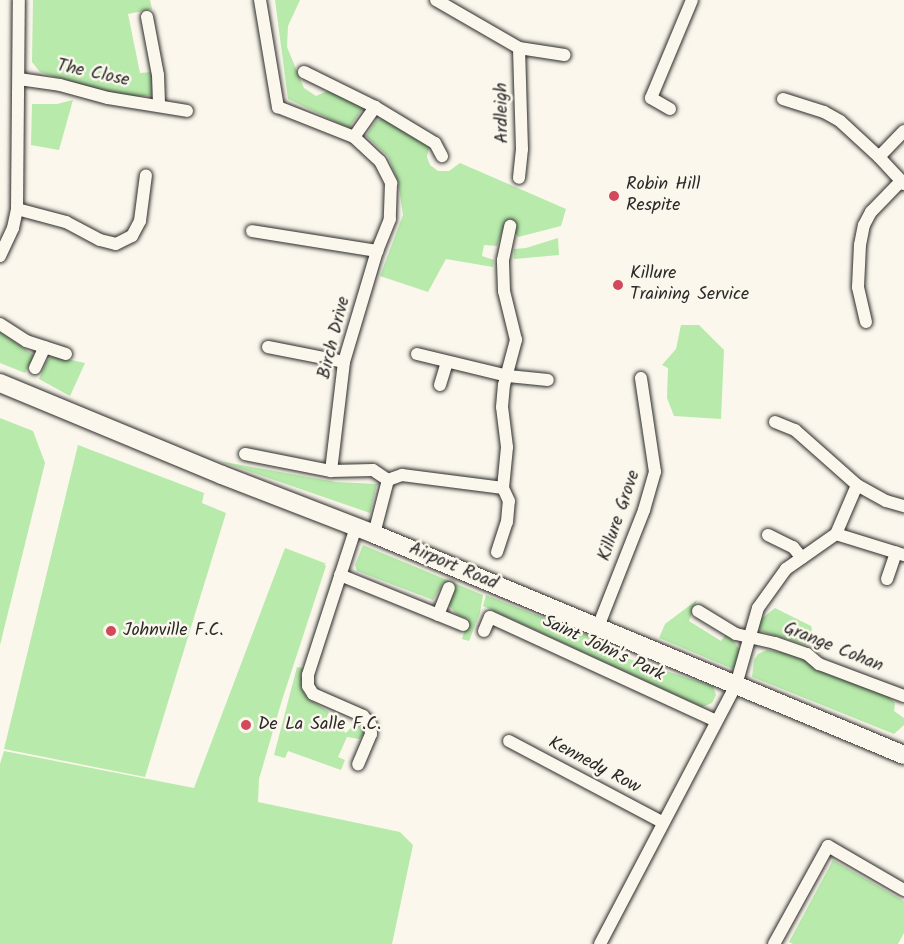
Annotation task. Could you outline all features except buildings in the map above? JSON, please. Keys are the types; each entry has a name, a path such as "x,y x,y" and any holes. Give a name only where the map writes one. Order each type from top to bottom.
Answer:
{"main road":[{"name":"Airport Road","path":"0,384 251,487 374,534 904,755"}],"street":[{"path":"0,256 13,228 17,210 20,79 18,0"},
{"path":"260,0 278,107 354,137 375,107"},
{"path":"436,0 519,48 564,55"},
{"path":"670,109 651,98 692,0"},
{"name":"The Close","path":"147,17 158,75 159,105"},
{"name":"Ardleigh","path":"519,48 522,149 519,178"},
{"path":"304,72 375,107 435,144 442,156"},
{"name":"The Close","path":"20,79 60,85 108,98 186,111"},
{"path":"783,99 824,112 840,121 902,182 871,212 864,225 860,245 858,288 866,322"},
{"path":"879,157 904,131"},
{"name":"Birch Drive","path":"331,471 344,362 377,251 390,219 391,183 380,161 354,137"},
{"path":"17,210 66,222 100,240 116,244 132,236 140,221 146,175"},
{"path":"497,552 507,522 509,501 503,488 507,447 502,407 516,340 504,291 503,260 510,226"},
{"path":"252,231 377,251"},
{"path":"0,324 18,337 66,354"},
{"path":"35,368 45,347"},
{"path":"268,347 344,362"},
{"path":"417,354 508,376 548,380"},
{"path":"440,384 447,362"},
{"name":"Killure Grove","path":"598,627 644,510 655,472 641,378"},
{"path":"775,422 795,430 857,484 886,501 904,506"},
{"path":"245,454 331,471 373,470 388,480"},
{"path":"388,480 402,475 503,488"},
{"path":"374,534 388,480"},
{"path":"600,944 736,685 748,636 758,608 786,569 836,534 857,484"},
{"path":"356,527 308,675 308,686 322,700 363,716 370,724 371,734 358,764"},
{"path":"836,534 900,554 887,579"},
{"path":"768,535 793,547 802,558"},
{"path":"340,575 463,625"},
{"path":"438,615 449,588"},
{"name":"Grange Cohan","path":"698,611 736,634 807,654 819,664 904,696"},
{"name":"Saint John's Park","path":"484,632 490,617 716,721"},
{"name":"Kennedy Row","path":"509,741 663,822"},
{"path":"774,944 828,846 904,890"}],"green space":[{"path":"33,0 150,0 152,9 128,14 140,73 152,72 155,88 152,95 134,97 108,93 40,72 32,62"},
{"path":"275,0 300,0 288,26 287,47 304,88 316,96 330,90 363,108 349,128 288,99"},
{"path":"73,100 59,150 31,145 32,104 57,104"},
{"path":"383,118 429,147 427,157 430,165 438,171 449,171 460,163 566,209 561,226 518,237 515,233 516,225 505,223 497,246 484,245 482,256 494,260 493,267 446,259 428,292 380,276 403,215 398,181 388,156 366,136 376,121"},
{"path":"558,238 559,255 514,259 514,249 526,248"},
{"path":"681,325 699,325 724,350 721,419 674,416 667,398 668,368 662,365 676,349"},
{"path":"0,332 35,356 25,373 0,363"},
{"path":"53,356 85,363 70,396 39,379 47,361"},
{"path":"0,418 33,431 45,463 0,645"},
{"name":"Johnville F.C.","path":"78,445 204,493 202,503 226,513 145,777 4,749"},
{"path":"219,461 336,482 377,484 370,513"},
{"path":"363,545 483,595 480,613 469,641 462,639 468,619 456,614 449,605 454,588 443,583 433,600 357,571 355,565"},
{"name":"De La Salle F.C.","path":"285,548 327,564 324,564 326,566 259,779 258,802 400,832 413,845 392,944 0,944 0,764 4,751 194,788"},
{"path":"486,595 603,641 629,659 713,686 716,695 712,703 702,707 483,606"},
{"path":"697,600 689,621 721,641 726,634 734,641 739,649 739,660 733,669 659,638 665,624"},
{"path":"775,608 811,626 806,645 763,632 759,628 759,621"},
{"path":"767,650 793,654 889,697 895,703 894,711 904,718 904,725 894,734 752,677 754,660 758,654"},
{"path":"297,667 303,668 301,683 304,693 310,700 329,712 326,719 346,733 355,723 364,729 365,734 359,739 347,737 338,757 345,760 341,770 288,751 285,758 274,755"},
{"path":"833,860 904,901 904,933 898,944 793,944 789,942"}],"place":[{"name":"Robin Hill Respite","path":"614,196"},
{"name":"Killure Training Service","path":"618,285"},
{"name":"Johnville F.C.","path":"111,631"},
{"name":"De La Salle F.C.","path":"246,725"}]}
